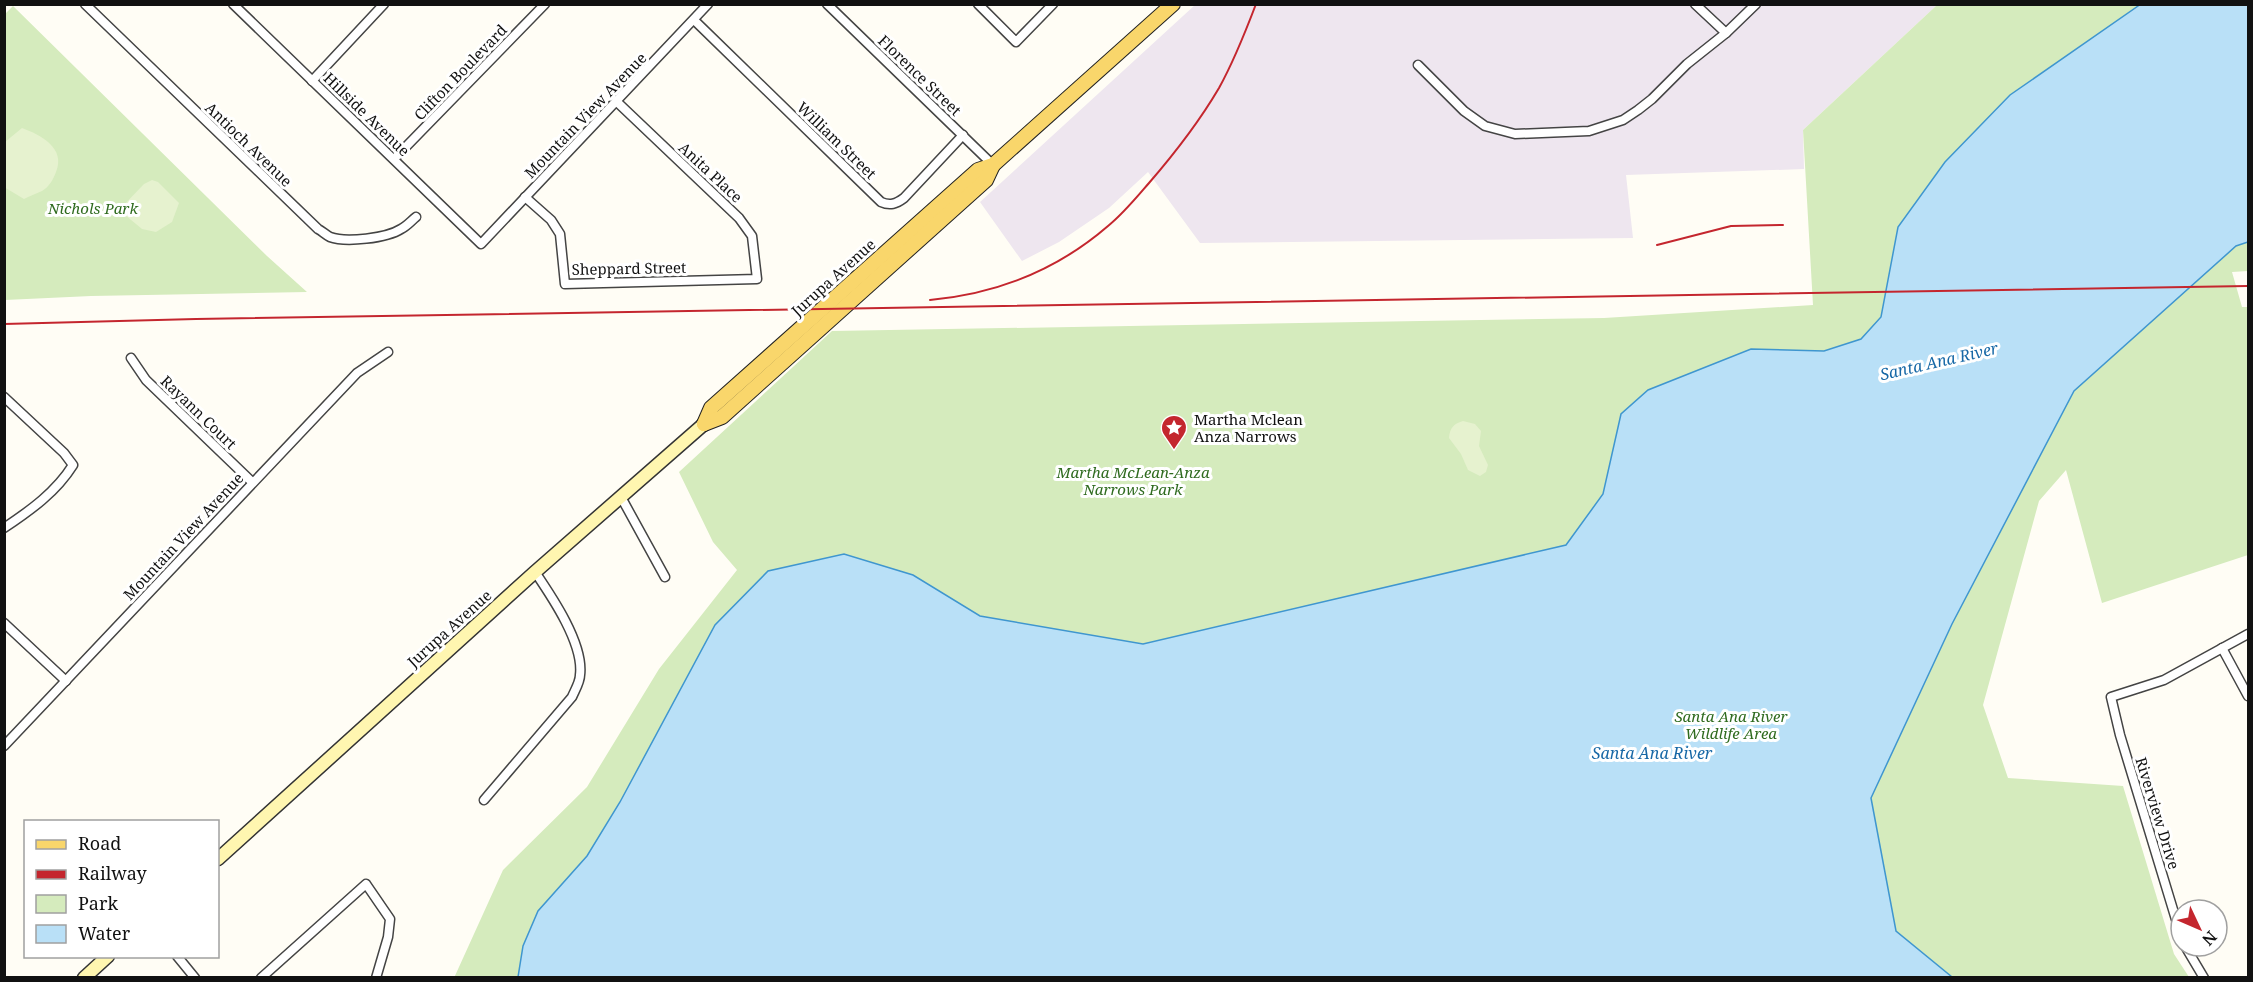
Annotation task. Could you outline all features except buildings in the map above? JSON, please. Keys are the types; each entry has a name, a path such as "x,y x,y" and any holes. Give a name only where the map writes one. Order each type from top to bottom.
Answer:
{"main road":[{"name":"Jurupa Avenue","path":"219,858 535,572 704,424 711,408 978,170 993,165 1173,4"},
{"path":"84,978 107,958"}],"street":[{"name":"Antioch Avenue","path":"85,4 318,229 330,237 354,239 391,234 402,229 416,217"},
{"name":"Hillside Avenue","path":"233,4 481,244"},
{"path":"312,81 384,4"},
{"name":"Clifton Boulevard","path":"394,159 545,4"},
{"name":"Mountain View Avenue","path":"481,244 708,4"},
{"name":"Florence Street","path":"827,4 993,165"},
{"path":"978,4 1016,42 1053,4"},
{"path":"1695,4 1726,33"},
{"path":"1418,65 1464,111 1485,126 1515,134 1589,131 1623,120 1652,99 1687,64 1726,33 1756,4"},
{"name":"William Street","path":"694,20 886,204 897,203 904,198 963,135"},
{"name":"Anita Place","path":"616,101 740,218 752,236 757,279"},
{"name":"Sheppard Street","path":"525,197 551,220 560,234 565,284 757,279"},
{"name":"Mountain View Avenue","path":"4,746 357,373 388,352"},
{"name":"Rayann Court","path":"131,358 146,380 252,482"},
{"path":"4,397 64,453 73,465 62,483 33,509 4,528"},
{"path":"621,497 665,577"},
{"path":"484,800 572,697 580,677 580,658 576,648 558,607 535,572"},
{"path":"4,623 66,681"},
{"path":"2248,634 2222,648 2248,696"},
{"name":"Riverview Drive","path":"2170,898 2120,735 2111,697 2164,680 2222,648"},
{"path":"261,978 366,884 390,919 388,937 376,978"},
{"path":"178,958 195,978"},
{"path":"2192,958 2204,978"}],"shaded area":[{"path":"1195,5 1937,5 1803,130 1804,169 1626,175 1633,238 1200,243 1148,172 1109,208 1059,242 1022,261 980,202"}],"green space":[{"name":"Santa Ana River","path":"1937,5 2248,5 2248,271 2232,272 2242,307 2248,307 2248,555 2102,603 2066,470 2039,501 1983,705 2008,778 2123,786 2169,938 2169,958 2177,958 2189,977 454,978 503,870 587,787 659,669 737,570 713,542 679,472 832,331 1604,318 1813,305 1803,130"},
{"name":"Nichols Park","path":"13,6 267,256 307,292 5,300 4,15"},
{"path":"22,128 44,139 55,149 58,156 56,172 51,183 42,191 24,199 4,187 5,142"},
{"path":"152,180 158,182 179,203 172,222 156,232 142,229 119,210 144,184"},
{"path":"1463,421 1475,424 1481,431 1479,446 1488,465 1486,472 1480,476 1468,470 1461,454 1449,438 1453,427"}],"water":[{"name":"Santa Ana River","path":"2141,4 2248,5 2248,242 2236,246 2074,391 1952,624 1871,798 1896,931 1952,977 518,977 523,946 538,911 587,856 620,802 715,625 768,571 844,554 913,575 980,616 1143,644 1566,545 1603,494 1621,414 1648,390 1751,349 1824,351 1861,339 1881,317 1898,227 1945,162 2010,95"}],"railway":[{"path":"930,300 978,292 1025,277 1068,255 1114,221 1159,172 1203,113 1230,68 1256,4"},
{"path":"1657,245 1731,226 1783,225"},
{"path":"4,324 2248,286"}],"place":[{"name":"Martha Mclean Anza Narrows","path":"1174,451"}],"park label":[{"name":"Martha McLean-Anza Narrows Park","path":"1133,480"},
{"name":"Santa Ana River Wildlife Area","path":"1731,724"}]}
